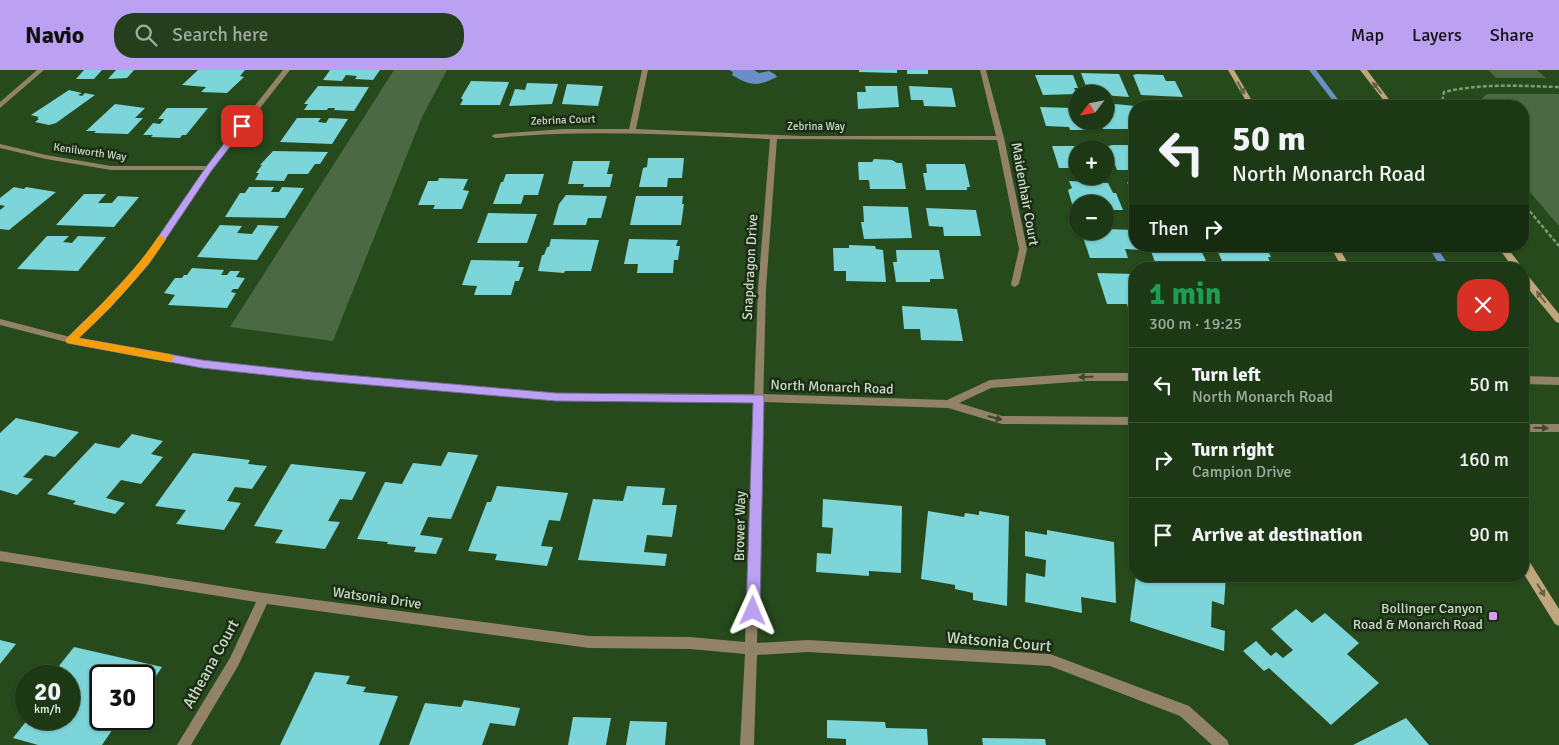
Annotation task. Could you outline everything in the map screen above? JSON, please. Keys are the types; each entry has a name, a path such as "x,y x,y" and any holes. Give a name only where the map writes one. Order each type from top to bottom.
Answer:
{"main road":[{"path":"1231,70 1248,100"},
{"path":"1363,70 1387,100"},
{"path":"1506,252 1514,262"},
{"path":"1529,283 1559,320"},
{"path":"1529,571 1559,620"}],"street":[{"path":"0,106 41,70"},
{"path":"70,340 106,306 146,262 209,168 287,70"},
{"path":"632,130 645,70"},
{"name":"Maidenhair Court","path":"983,70 1000,138 1023,249 1015,284"},
{"name":"Zebrina Court","path":"495,136 519,133 632,130"},
{"name":"Zebrina Way","path":"632,130 774,137 1000,138"},
{"name":"Snapdragon Drive","path":"759,398 766,217 774,137"},
{"name":"Kenilworth Way","path":"0,146 46,157 111,168 209,168"},
{"name":"North Monarch Road","path":"0,322 70,340 211,365 312,376 537,395 759,398 948,404 1002,420 1129,421"},
{"name":"North Monarch Road","path":"948,404 990,384 1087,377 1129,377"},
{"path":"1529,380 1559,380"},
{"name":"Brower Way","path":"747,745 752,648 759,398"},
{"path":"1529,428 1559,428"},
{"name":"Watsonia Drive","path":"0,556 264,598 589,642 690,642 752,648"},
{"name":"Atheana Court","path":"184,745 234,662 264,598"},
{"name":"Watsonia Court","path":"752,648 808,646 1050,660 1184,710 1222,745"}],"path":[{"path":"1443,100 1444,92 1455,89 1490,86 1559,86"},
{"path":"1529,210 1559,246"}],"green space":[{"path":"394,70 447,70 422,117 333,341 230,327"},
{"path":"1488,70 1537,70 1546,78 1496,78"},
{"path":"1487,94 1559,94 1559,226 1529,191 1529,100 1480,100"}],"water":[{"path":"729,70 754,70 759,73 769,71 777,77 754,84 739,79 732,75 733,72"}],"building":[{"path":"84,70 102,70 94,79 76,79"},
{"path":"116,70 134,70 127,78 108,79"},
{"path":"198,70 245,70 240,76 244,77 227,93 201,92 206,87 182,85"},
{"path":"330,70 380,70 373,80 355,79 357,76 346,75 342,81 323,80"},
{"path":"859,70 897,70 897,73 859,72"},
{"path":"907,70 928,70 928,74 907,74"},
{"path":"1081,73 1119,74 1129,97 1114,96 1114,85 1086,85"},
{"path":"1035,75 1073,75 1077,85 1069,85 1069,94 1043,95"},
{"path":"1133,75 1163,75 1166,81 1175,81 1183,97 1141,95"},
{"path":"471,81 509,82 500,105 460,105 463,100 461,98"},
{"path":"527,83 558,84 552,104 509,106 515,89 525,90"},
{"path":"567,84 603,86 598,106 562,104"},
{"path":"318,86 369,87 354,111 334,110 335,108 304,110 308,104 304,104"},
{"path":"865,86 897,86 899,107 858,109 857,92 866,92"},
{"path":"909,86 952,88 956,107 924,106 923,100 911,100"},
{"path":"69,90 82,93 78,95 82,96 85,93 95,95 56,123 49,125 35,122 39,117 31,115"},
{"path":"115,104 145,108 135,118 143,118 128,134 86,131"},
{"path":"1114,104 1129,105 1129,129 1114,129"},
{"path":"1040,107 1069,108 1069,127 1046,126"},
{"path":"167,108 208,108 186,135 182,135 180,138 143,135 153,123 160,124 164,119 158,119"},
{"path":"297,118 321,118 318,122 326,123 329,118 348,119 332,144 280,142"},
{"path":"1114,145 1129,145 1129,170 1117,170 1114,162"},
{"path":"1052,146 1069,146 1069,168 1059,168"},
{"path":"273,151 328,152 320,164 315,164 308,174 288,174 284,181 255,180 259,173 256,173 262,165 260,165"},
{"path":"648,158 684,158 682,178 668,178 667,187 639,187 643,168 647,167"},
{"path":"874,159 892,160 902,163 906,189 870,189 869,180 859,180 858,162 872,162"},
{"path":"573,161 610,161 607,174 613,174 610,187 583,187 584,184 568,184"},
{"path":"926,164 965,164 970,187 967,187 967,190 926,190 923,173 927,173"},
{"path":"506,174 544,174 538,195 524,195 521,204 493,204"},
{"path":"439,178 468,179 463,190 469,191 462,209 433,209 435,205 418,205 428,181 438,181"},
{"path":"1071,185 1109,185 1113,193 1116,193 1123,210 1114,210 1114,195 1069,195 1068,190 1072,188"},
{"path":"14,187 56,192 9,230 0,229 0,210 5,206 0,205 0,198"},
{"path":"249,187 274,187 271,192 279,192 282,187 304,188 285,218 225,217 240,193 245,193"},
{"path":"84,194 106,194 98,203 112,203 118,196 139,197 114,227 56,225"},
{"path":"566,195 607,196 601,218 588,218 586,225 553,225 559,204"},
{"path":"636,196 683,196 682,204 684,204 681,225 630,225"},
{"path":"863,206 908,207 912,238 864,239 861,222 864,222"},
{"path":"926,208 976,210 981,236 944,236 943,227 929,226"},
{"path":"488,213 537,214 527,243 477,243"},
{"path":"220,225 242,226 237,233 252,234 258,225 279,226 257,260 197,257"},
{"path":"1114,229 1129,230 1129,249 1125,249 1128,258 1090,258 1084,240 1114,240"},
{"path":"47,236 69,236 63,242 72,243 78,236 106,237 78,271 17,269"},
{"path":"551,239 599,240 591,271 565,271 564,273 538,271 542,255 544,255 547,247 549,247"},
{"path":"629,239 678,240 676,246 680,246 678,260 674,260 673,273 637,273 638,264 624,264"},
{"path":"849,245 875,246 876,249 883,250 886,282 846,281 846,271 834,271 833,248 849,248"},
{"path":"896,250 939,250 944,279 930,279 930,282 896,282 893,262 897,262"},
{"path":"1151,252 1202,252 1207,262 1166,262 1155,262"},
{"path":"1218,252 1268,252 1271,257 1268,257 1270,262 1223,262"},
{"path":"471,260 520,261 518,267 524,267 519,281 515,281 511,295 474,295 477,286 462,285"},
{"path":"192,268 224,270 221,275 227,275 230,271 240,271 236,277 245,278 238,289 233,289 231,292 236,293 227,308 168,305 175,295 164,293 175,278 182,278"},
{"path":"1097,273 1129,274 1129,308 1127,304 1107,304"},
{"path":"902,306 957,309 963,341 921,340 920,329 904,329"},
{"path":"16,418 79,432 55,457 45,455 23,477 33,479 17,495 0,490 0,433"},
{"path":"132,434 163,441 151,454 163,457 141,484 121,480 106,498 125,503 115,514 73,504 76,501 47,494 95,443 119,448"},
{"path":"448,452 478,455 451,519 428,517 420,535 443,538 436,554 414,552 416,547 357,539 385,482 402,484 413,463 441,466"},
{"path":"193,453 250,460 248,464 267,466 252,489 235,487 227,501 241,503 224,530 176,524 186,510 155,506"},
{"path":"291,464 366,472 352,500 340,499 328,521 340,522 325,549 275,543 283,530 254,526"},
{"path":"497,486 568,493 560,521 549,520 541,546 553,547 547,566 495,560 497,554 468,551 487,502 491,502"},
{"path":"627,486 665,488 662,505 677,505 672,537 647,535 644,552 667,554 665,566 578,560 593,499 623,501"},
{"path":"823,499 902,506 901,573 869,571 869,576 816,572 817,553 831,554 833,528 822,527"},
{"path":"928,511 964,517 965,513 979,515 979,511 1009,516 1007,606 973,600 973,593 955,589 955,585 921,579"},
{"path":"1047,530 1114,542 1116,603 1081,597 1082,613 1025,602 1026,573 1045,577 1046,560 1025,556 1025,531 1047,535"},
{"path":"1135,582 1226,582 1224,605 1212,601 1211,627 1225,631 1224,651 1130,621"},
{"path":"1296,609 1312,623 1325,613 1359,643 1347,654 1379,683 1331,725 1269,668 1264,671 1243,651 1256,641 1271,656 1276,652 1283,658 1293,650 1271,629"},
{"path":"0,640 16,644 0,664"},
{"path":"74,647 153,665 90,665 90,730 112,730 102,745 38,745 13,738 19,730 80,730 80,665 60,665"},
{"path":"155,665 162,667 155,678"},
{"path":"315,672 350,676 346,684 366,687 363,692 398,696 379,745 280,745"},
{"path":"464,700 520,708 515,726 490,723 482,745 409,745 425,703 461,707"},
{"path":"573,717 611,718 606,745 568,745"},
{"path":"1406,718 1429,745 1353,745"},
{"path":"827,720 885,722 886,728 927,729 928,745 846,745 846,739 827,738"},
{"path":"630,721 667,722 665,745 626,745"},
{"path":"982,738 1045,739 1046,745 983,745"}],"waterway":[{"path":"1312,70 1335,100"},
{"path":"1436,252 1442,262"}],"slow traffic":[{"path":"161,239 146,262 106,306 70,340 169,358"}],"place":[{"name":"Bollinger Canyon Road & Monarch Road","path":"1493,616"}],"route":[{"path":"242,126 209,168 146,262 106,306 70,340 202,364 312,376 556,397 759,398 756,444 753,611"}]}
